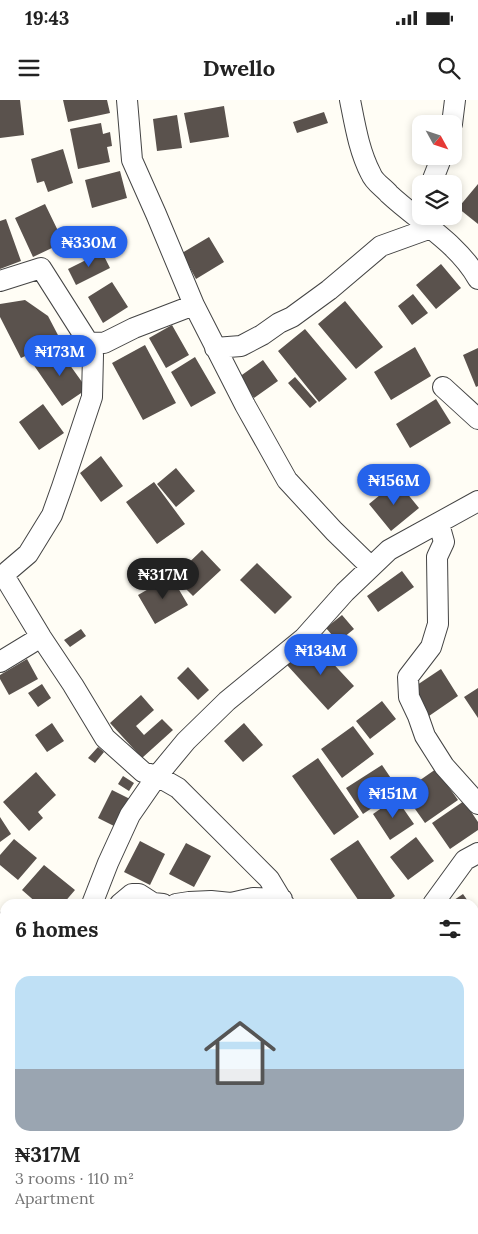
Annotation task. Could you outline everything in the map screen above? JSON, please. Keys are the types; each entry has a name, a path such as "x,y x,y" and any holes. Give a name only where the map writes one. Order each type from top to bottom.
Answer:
{"street":[{"path":"127,100 132,160 194,305 245,405 288,480 334,531 371,567"},
{"path":"350,100 359,145 371,176 397,201 412,211"},
{"path":"453,115 455,100"},
{"path":"216,348 241,346 262,335 329,290 381,246 423,225"},
{"path":"432,225 473,270 478,279"},
{"path":"0,281 41,268 88,342 93,354 92,397 52,515 28,554 8,571 3,570"},
{"path":"88,342 104,343 134,328 194,305"},
{"path":"443,387 478,420"},
{"path":"94,899 130,815 157,776 186,741 227,701 304,638 345,592 389,550 478,501"},
{"path":"439,524 444,542 437,557 438,624 431,647 408,677 408,697 418,716 425,736 444,766 478,804"},
{"path":"3,570 41,637 105,738 143,772 157,776 178,788 269,878 282,899"},
{"path":"0,662 41,637"},
{"path":"437,899 465,860 478,853"},
{"path":"126,899 132,894 139,894 147,899"},
{"path":"249,899 264,899"}],"building":[{"path":"0,100 20,100 24,135 0,138"},
{"path":"63,100 107,100 110,113 68,122"},
{"path":"224,106 229,137 190,143 184,113"},
{"path":"324,112 328,123 297,133 293,122"},
{"path":"177,115 182,148 157,151 153,119"},
{"path":"101,123 103,134 110,132 112,146 107,147 110,162 78,169 70,129"},
{"path":"63,149 73,183 48,192 44,181 37,183 31,159"},
{"path":"120,171 127,198 92,208 85,180"},
{"path":"478,184 478,224 462,211 462,203"},
{"path":"45,204 61,237 51,242 54,247 33,257 15,218"},
{"path":"6,219 21,261 0,269 0,221"},
{"path":"209,237 224,262 196,279 182,253"},
{"path":"102,252 110,268 76,285 68,269"},
{"path":"441,264 461,288 436,309 416,285"},
{"path":"112,282 128,307 103,323 88,297"},
{"path":"413,294 428,313 412,325 398,306"},
{"path":"25,300 48,316 59,337 53,343 21,358 0,317 0,304"},
{"path":"345,301 383,347 356,369 318,324"},
{"path":"172,325 189,355 166,368 149,338"},
{"path":"305,329 347,379 319,402 278,351"},
{"path":"145,345 176,403 143,420 112,363"},
{"path":"57,347 87,389 62,406 33,364"},
{"path":"415,347 431,376 391,400 374,372"},
{"path":"478,348 478,386 476,387 463,355"},
{"path":"195,357 216,393 191,407 171,372"},
{"path":"263,360 278,381 254,398 239,377"},
{"path":"295,377 317,402 310,408 288,383"},
{"path":"436,399 451,423 410,448 396,424"},
{"path":"43,404 64,433 39,450 19,422"},
{"path":"101,456 123,486 101,502 80,473"},
{"path":"176,468 195,491 176,507 157,484"},
{"path":"397,481 419,508 391,531 369,504"},
{"path":"154,482 185,524 157,544 126,502"},
{"path":"202,550 221,570 193,596 174,577"},
{"path":"257,563 292,597 275,614 240,580"},
{"path":"402,571 414,587 378,612 367,596"},
{"path":"171,576 188,605 155,624 138,595"},
{"path":"342,615 354,629 338,642 326,628"},
{"path":"81,629 86,636 70,647 64,640"},
{"path":"313,642 354,686 328,710 287,665"},
{"path":"27,659 38,679 9,695 0,679 0,675"},
{"path":"188,667 209,690 198,700 177,678"},
{"path":"441,669 458,696 429,716 411,689"},
{"path":"42,684 51,698 38,707 28,693"},
{"path":"478,688 478,718 464,697"},
{"path":"141,695 154,710 136,726 144,735 162,719 173,730 142,758 110,723"},
{"path":"382,701 396,719 370,739 356,721"},
{"path":"52,723 64,741 47,752 35,735"},
{"path":"244,723 263,745 243,762 224,741"},
{"path":"353,726 374,754 342,778 321,749"},
{"path":"98,747 104,752 95,763 88,758"},
{"path":"318,758 359,817 334,835 292,776"},
{"path":"382,765 399,790 363,814 346,788"},
{"path":"436,769 458,800 425,823 403,792"},
{"path":"36,772 56,795 38,812 43,818 29,831 3,802"},
{"path":"123,776 134,783 129,791 118,784"},
{"path":"112,790 132,800 118,828 98,818"},
{"path":"396,798 414,824 390,840 373,814"},
{"path":"464,801 478,822 478,830 450,849 432,823"},
{"path":"0,817 11,834 0,842"},
{"path":"416,837 434,861 408,880 390,857"},
{"path":"14,839 37,858 18,880 0,865 0,855"},
{"path":"358,840 395,896 391,899 358,899 330,859"},
{"path":"140,841 165,854 150,885 124,872"},
{"path":"186,843 211,856 194,887 169,874"},
{"path":"44,865 75,890 67,899 32,899 22,890"},
{"path":"463,894 466,899 456,899"}]}
